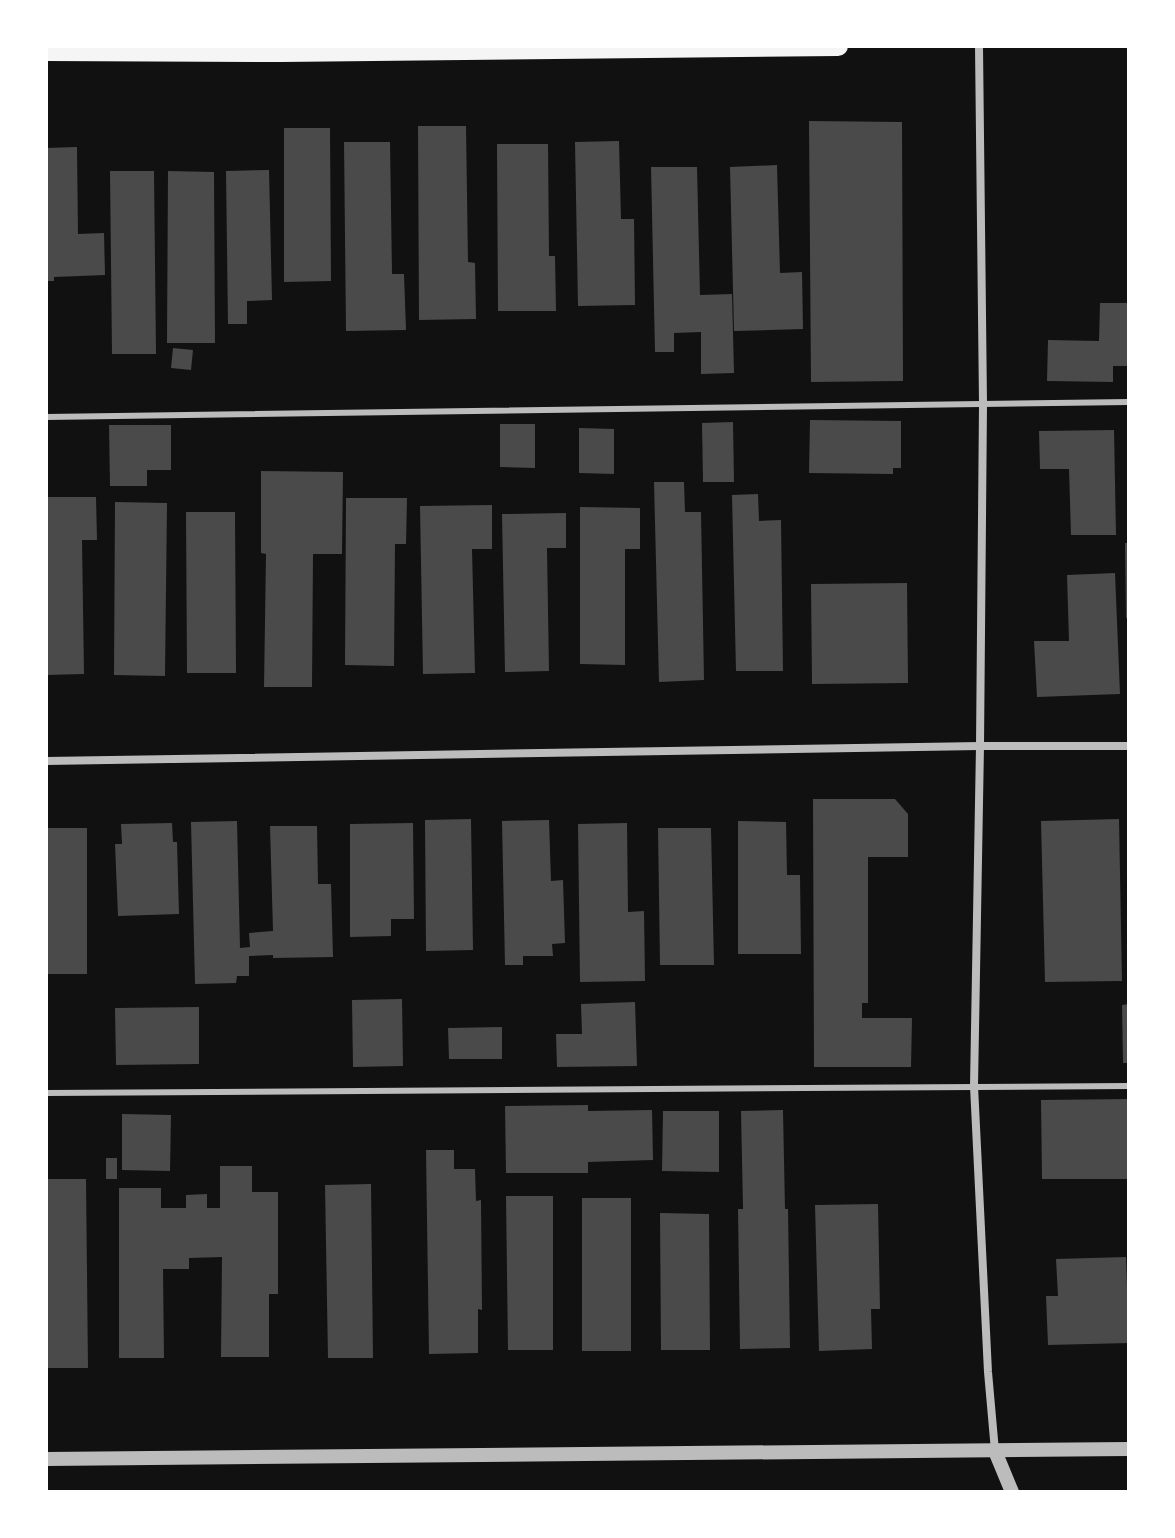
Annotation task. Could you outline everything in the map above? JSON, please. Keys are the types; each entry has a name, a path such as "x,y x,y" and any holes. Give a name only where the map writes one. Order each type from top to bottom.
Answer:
{"main road":[{"path":"46,51 282,52 838,46"}],"street":[{"path":"979,46 983,404 974,1086 988,1372 995,1451 1012,1492"},
{"path":"46,761 1129,746"},
{"path":"46,1459 1129,1449"}],"lane":[{"path":"46,417 1129,402"},
{"path":"46,1093 1129,1086"}],"building":[{"path":"809,121 902,122 903,381 811,382"},
{"path":"418,126 466,126 468,262 475,263 476,319 419,320"},
{"path":"284,128 330,128 331,281 284,282"},
{"path":"619,141 621,219 634,219 635,305 578,306 575,142"},
{"path":"344,142 390,142 392,274 404,274 406,330 346,331"},
{"path":"497,144 548,144 549,256 555,256 556,311 498,311"},
{"path":"77,147 78,234 104,233 105,275 54,277 54,281 46,281 46,148"},
{"path":"777,165 780,273 802,272 803,329 734,331 730,167"},
{"path":"651,167 697,167 700,295 732,294 734,373 701,374 701,332 674,333 674,352 655,352"},
{"path":"269,170 272,300 247,301 247,324 228,324 226,171"},
{"path":"110,171 154,171 156,354 112,354"},
{"path":"168,171 214,172 215,343 167,343"},
{"path":"1100,303 1129,303 1129,366 1113,366 1113,382 1047,381 1048,340 1099,341"},
{"path":"173,348 193,350 191,370 171,368"},
{"path":"810,420 901,421 901,468 893,468 893,474 809,473"},
{"path":"733,422 734,482 703,482 702,423"},
{"path":"500,424 535,424 535,468 500,467"},
{"path":"109,425 171,425 171,470 147,470 147,486 110,486"},
{"path":"579,428 614,429 614,474 579,473"},
{"path":"1114,430 1116,535 1071,535 1069,469 1040,469 1039,431"},
{"path":"261,471 343,472 342,554 313,554 312,687 264,687 266,554 261,553"},
{"path":"654,482 684,482 685,512 701,512 704,680 659,682"},
{"path":"758,494 759,521 781,520 783,671 736,671 732,495"},
{"path":"46,497 96,497 97,540 82,540 84,674 46,675"},
{"path":"346,498 407,498 406,544 395,544 394,666 345,665"},
{"path":"115,502 167,503 165,676 114,675"},
{"path":"492,505 492,549 472,549 475,673 423,674 420,506"},
{"path":"580,507 640,508 640,549 625,549 625,665 580,664"},
{"path":"186,512 235,512 236,673 187,673"},
{"path":"566,513 566,548 547,548 549,671 505,672 502,514"},
{"path":"1125,543 1129,543 1129,618 1126,618"},
{"path":"1115,573 1120,694 1037,697 1034,641 1069,641 1067,575"},
{"path":"907,583 908,683 812,684 811,584"},
{"path":"813,799 895,799 908,814 908,857 868,857 868,1003 862,1003 862,1018 912,1018 911,1067 814,1067"},
{"path":"471,819 473,950 426,951 425,820"},
{"path":"1119,819 1122,981 1045,982 1041,821"},
{"path":"549,820 551,881 563,880 565,943 552,944 553,956 523,956 523,965 505,965 502,821"},
{"path":"237,821 240,948 250,947 249,933 273,931 270,826 317,826 318,884 331,884 333,957 249,956 249,976 237,976 236,983 195,984 191,822"},
{"path":"738,821 786,822 787,875 800,875 801,954 738,954"},
{"path":"172,823 173,842 177,842 179,914 118,916 115,844 122,844 121,824"},
{"path":"413,823 414,919 391,919 391,936 350,937 350,824"},
{"path":"627,823 628,912 644,911 645,981 580,982 578,824"},
{"path":"46,828 87,828 87,974 46,974"},
{"path":"658,828 711,828 714,965 660,965"},
{"path":"402,999 403,1066 353,1067 352,1000"},
{"path":"635,1002 637,1066 557,1067 556,1034 582,1034 581,1004"},
{"path":"1129,1004 1129,1063 1123,1063 1122,1005"},
{"path":"199,1007 199,1064 116,1065 115,1008"},
{"path":"502,1027 502,1059 449,1059 448,1028"},
{"path":"1129,1099 1129,1179 1042,1179 1041,1100"},
{"path":"588,1105 588,1111 652,1110 653,1160 588,1162 588,1173 506,1173 505,1106"},
{"path":"783,1110 790,1348 740,1349 738,1209 743,1209 741,1111"},
{"path":"663,1111 719,1111 719,1172 662,1171"},
{"path":"122,1114 171,1115 170,1171 122,1170"},
{"path":"426,1150 454,1150 454,1169 475,1169 476,1201 481,1200 482,1310 478,1309 478,1353 429,1354"},
{"path":"106,1158 117,1158 117,1179 106,1179"},
{"path":"220,1166 252,1166 252,1192 278,1192 278,1294 269,1294 269,1357 221,1357 222,1257 189,1258 189,1269 163,1269 164,1358 119,1358 119,1188 161,1188 161,1208 186,1208 186,1195 207,1194 207,1208 220,1208"},
{"path":"46,1179 86,1179 88,1368 46,1368"},
{"path":"371,1184 373,1358 328,1358 325,1185"},
{"path":"506,1196 553,1196 553,1350 508,1350"},
{"path":"582,1198 631,1198 631,1351 582,1351"},
{"path":"878,1204 880,1309 871,1309 872,1349 819,1351 815,1205"},
{"path":"660,1213 709,1214 710,1350 661,1350"},
{"path":"1126,1257 1129,1343 1048,1345 1046,1296 1058,1296 1056,1259"}]}
